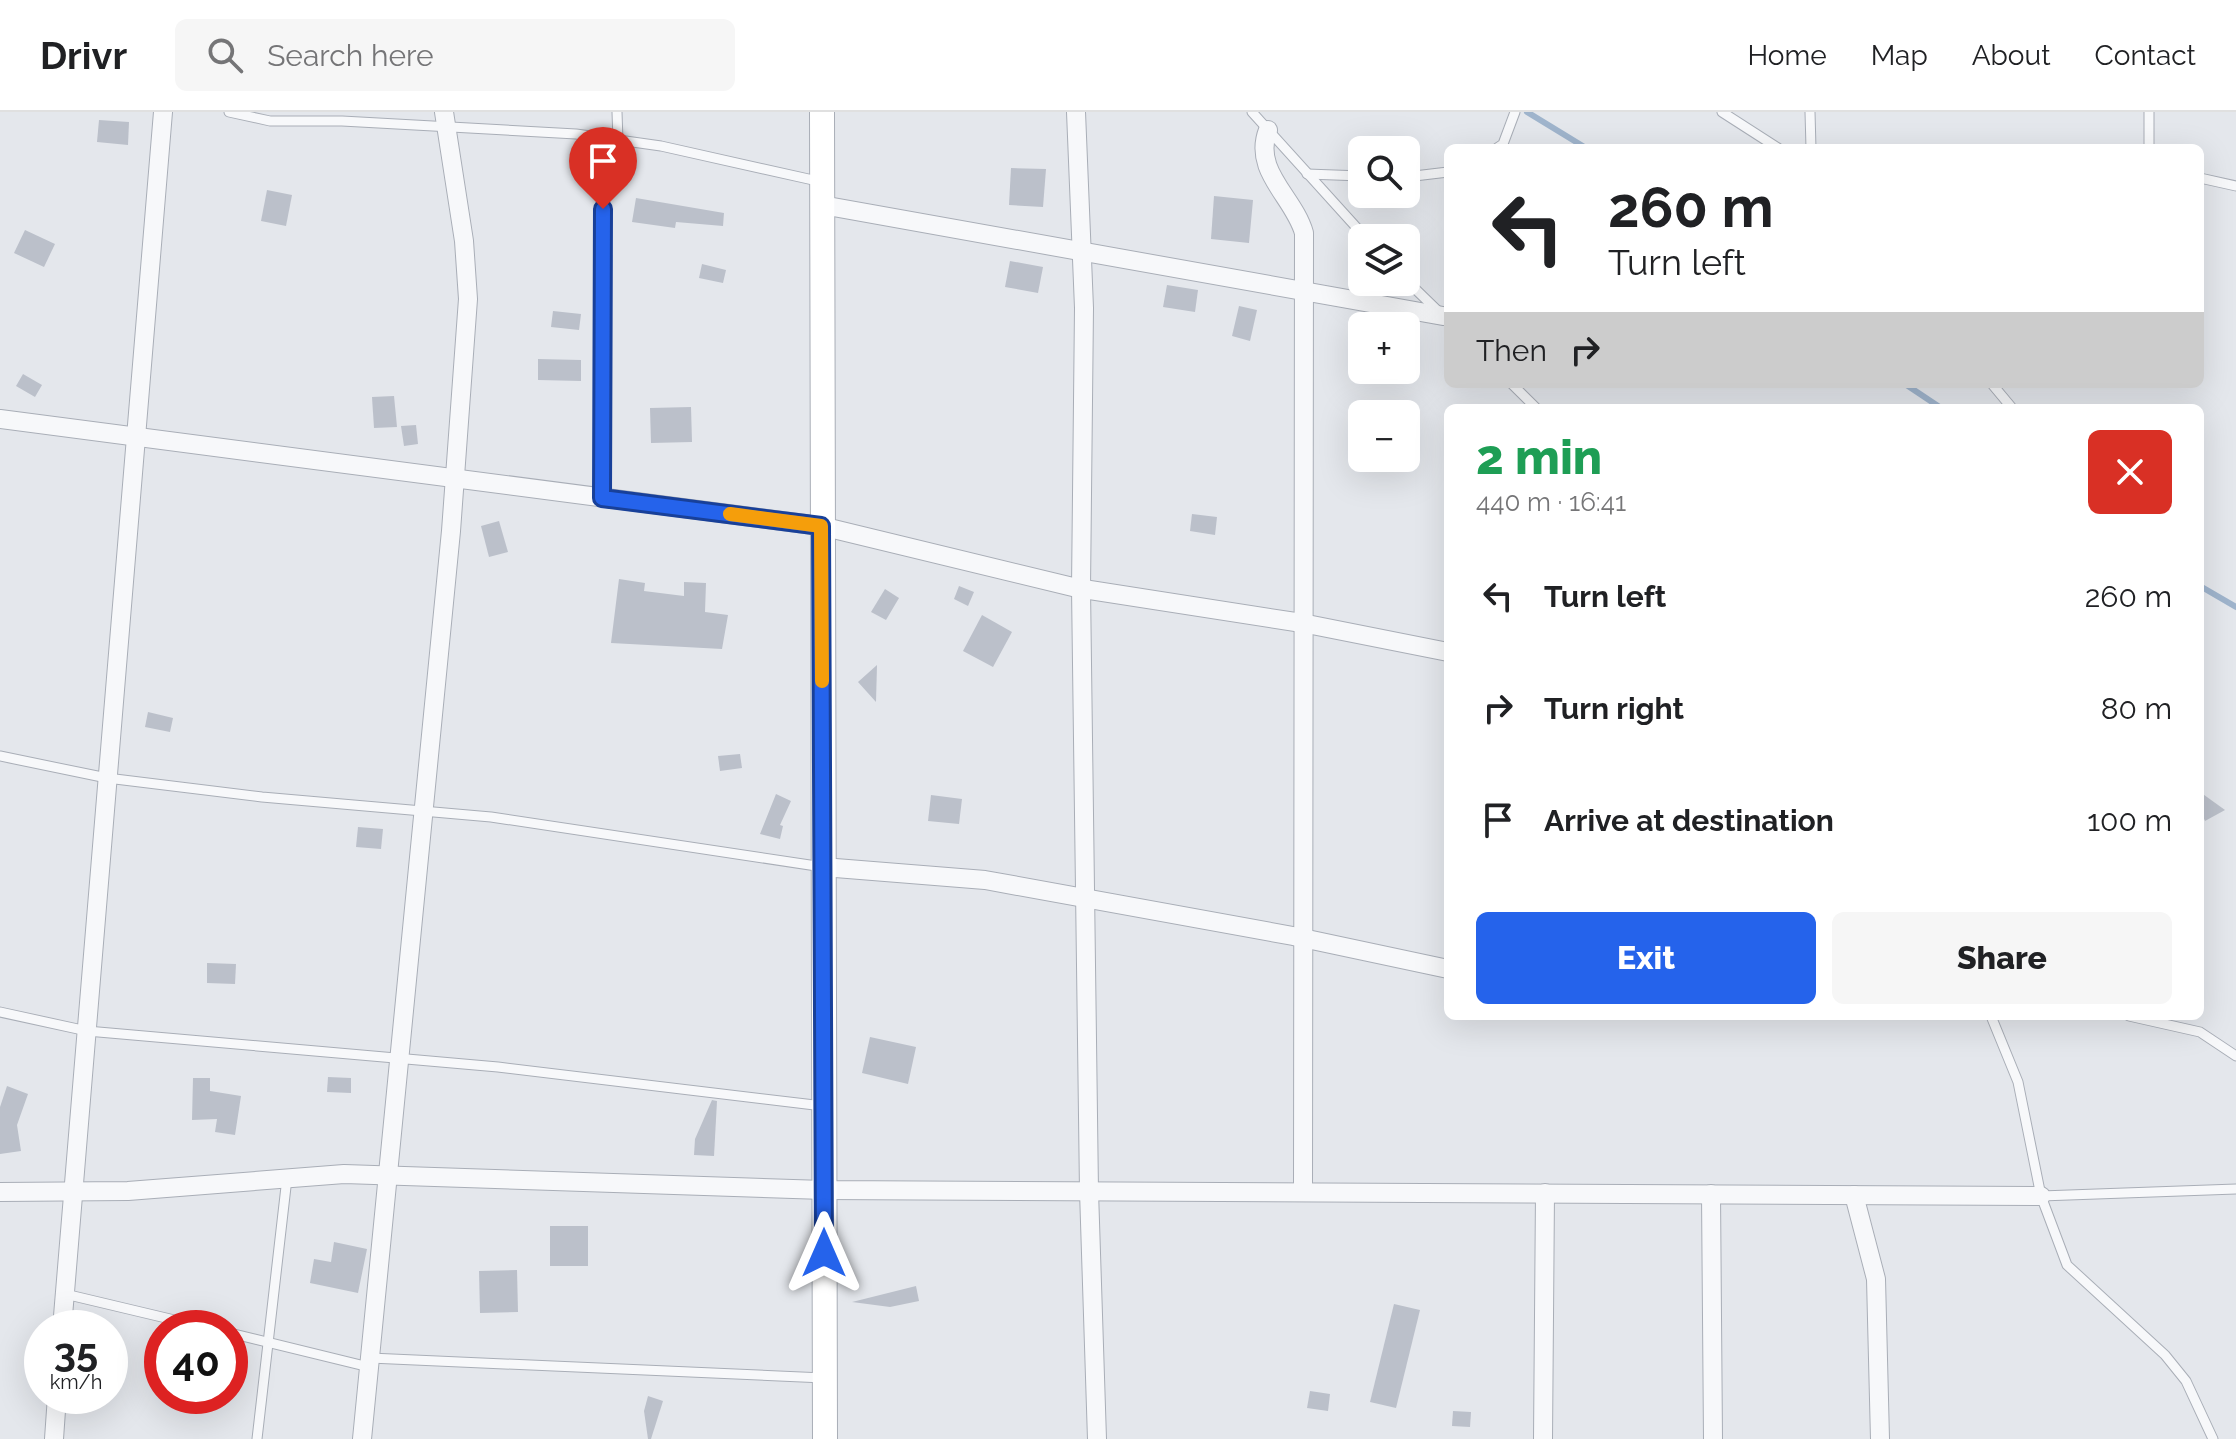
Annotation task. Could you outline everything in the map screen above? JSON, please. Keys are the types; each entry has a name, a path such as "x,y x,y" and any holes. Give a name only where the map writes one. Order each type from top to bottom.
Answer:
{"street":[{"path":"64,1310 163,112"},
{"path":"822,112 825,1439"},
{"path":"1076,112 1082,254 1081,588 1089,1191 1097,1439"},
{"path":"362,1439 455,479 468,299 464,241 445,120"},
{"path":"1268,130 1262,147 1267,166 1278,188 1298,211 1304,233 1303,1192"},
{"path":"822,194 1082,254 1444,319"},
{"path":"0,419 821,526 1081,588 1304,624 1444,651"},
{"path":"823,867 985,880 1303,938 1444,968"},
{"path":"0,1192 73,1191 344,1174 824,1190 2041,1196"},
{"path":"1543,1439 1545,1193"},
{"path":"1711,1194 1713,1439"},
{"path":"1854,1195 1876,1279 1880,1439"},
{"path":"54,1439 56,1414"}],"lane":[{"path":"229,112 270,121 445,120 576,134 661,146 822,194"},
{"path":"602,498 601,240 606,178 618,141 617,112"},
{"path":"1252,112 1353,224"},
{"path":"1503,144 1515,112"},
{"path":"1722,112 1772,144"},
{"path":"1810,112 1811,144"},
{"path":"2149,112 2149,144"},
{"path":"1420,175 1444,172"},
{"path":"1307,174 1348,175"},
{"path":"2204,179 2236,186"},
{"path":"1420,294 1444,318"},
{"path":"1516,388 1532,404"},
{"path":"1995,388 2009,404"},
{"path":"0,756 107,778 262,797 491,817 823,867"},
{"path":"0,1012 87,1031 498,1067 823,1107"},
{"path":"1993,1020 2018,1082 2041,1196 2067,1265 2165,1355 2186,1381 2213,1439"},
{"path":"2147,1020 2200,1032 2236,1056"},
{"path":"257,1439 287,1178"},
{"path":"2041,1196 2236,1189"},
{"path":"65,1294 144,1313"},
{"path":"248,1337 370,1362 824,1378"}],"building":[{"path":"99,120 129,122 128,145 97,142"},
{"path":"1011,168 1046,169 1043,207 1009,205"},
{"path":"267,190 292,195 286,226 261,221"},
{"path":"1214,196 1253,200 1249,243 1211,239"},
{"path":"636,198 724,213 723,226 676,222 675,228 632,222"},
{"path":"25,230 55,244 44,267 14,253"},
{"path":"1010,261 1043,267 1038,293 1005,287"},
{"path":"702,264 726,270 723,283 699,278"},
{"path":"1167,285 1198,290 1195,312 1163,307"},
{"path":"1239,306 1257,310 1250,341 1232,336"},
{"path":"553,311 581,314 579,330 551,327"},
{"path":"538,359 581,360 581,381 538,380"},
{"path":"23,374 42,385 35,397 16,386"},
{"path":"394,396 397,427 374,428 372,397"},
{"path":"691,407 692,442 651,443 650,408"},
{"path":"416,425 418,444 404,446 401,426"},
{"path":"1192,514 1217,517 1215,535 1190,531"},
{"path":"499,521 508,552 489,557 481,526"},
{"path":"619,579 645,583 644,591 684,596 684,582 706,583 705,612 728,615 722,649 611,643"},
{"path":"959,586 974,592 968,606 954,599"},
{"path":"885,589 899,598 886,620 871,612"},
{"path":"982,615 1012,632 993,667 963,651"},
{"path":"877,665 876,702 858,682"},
{"path":"148,712 173,718 170,732 145,727"},
{"path":"740,754 742,768 720,771 718,756"},
{"path":"776,794 791,801 780,825 783,826 780,839 760,834"},
{"path":"931,795 962,799 959,824 928,821"},
{"path":"2204,795 2225,810 2205,821 2204,819"},
{"path":"358,827 383,829 381,849 356,847"},
{"path":"207,963 236,964 235,984 207,983"},
{"path":"870,1037 916,1047 908,1084 862,1073"},
{"path":"328,1077 351,1078 351,1093 327,1092"},
{"path":"193,1078 210,1078 210,1091 241,1096 235,1135 215,1132 217,1119 192,1120"},
{"path":"7,1086 28,1094 17,1125 21,1151 0,1154 0,1107"},
{"path":"712,1100 717,1101 714,1156 694,1155 695,1139"},
{"path":"550,1226 588,1226 588,1266 550,1266"},
{"path":"334,1242 367,1249 358,1293 310,1283 314,1259 331,1262"},
{"path":"517,1270 518,1312 480,1313 479,1271"},
{"path":"916,1286 919,1301 890,1307 852,1302"},
{"path":"1394,1304 1420,1310 1396,1408 1370,1402"},
{"path":"1310,1391 1330,1394 1328,1411 1307,1408"},
{"path":"648,1396 663,1401 651,1439 648,1439 644,1411"},
{"path":"1453,1411 1471,1412 1470,1427 1452,1426"}],"waterway":[{"path":"1527,112 1579,144"},
{"path":"1911,388 1935,404"},
{"path":"2204,588 2236,607"}],"slow traffic":[{"path":"730,514 821,526 822,681"}],"route":[{"path":"603,209 602,498 821,526 824,1253"}]}
